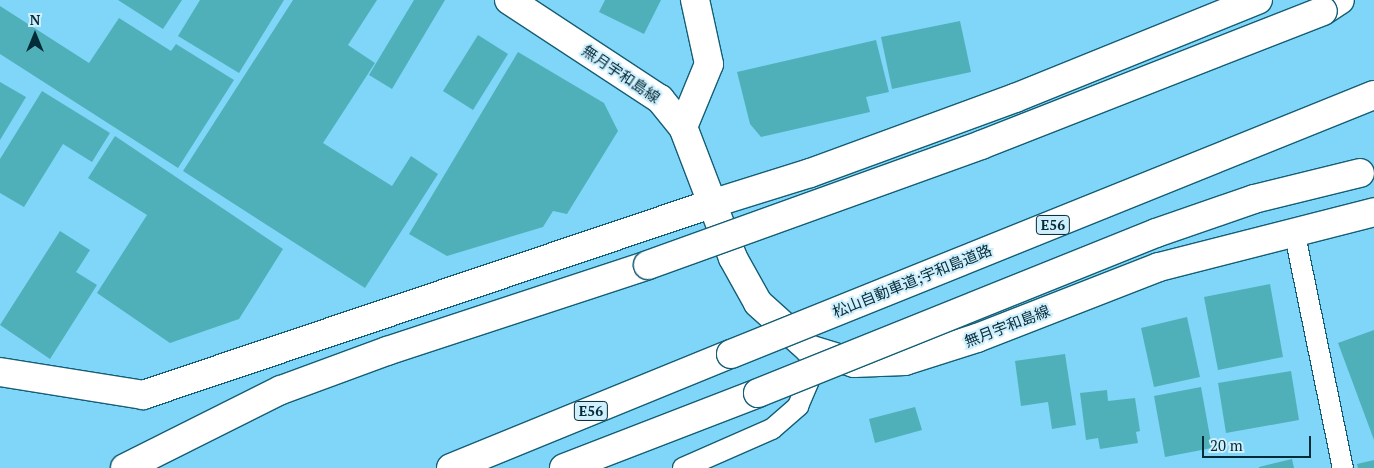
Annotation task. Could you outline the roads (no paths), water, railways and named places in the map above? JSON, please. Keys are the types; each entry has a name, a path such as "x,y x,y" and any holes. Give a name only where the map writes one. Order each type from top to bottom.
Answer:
{"main road":[{"name":"無月宇和島線","path":"509,0 660,99 683,127 714,203 733,258 758,304 809,349 854,363 905,361 977,338 1159,267 1295,235 1374,212"},
{"path":"683,127 708,64 695,0"},
{"path":"0,372 143,395 714,203 810,173 1006,101 1258,0"},
{"path":"125,468 281,390 387,350 648,265 981,146 1331,5"},
{"name":"松山自動車道;宇和島道路","path":"451,468 1374,95"},
{"path":"564,468 758,393 1156,233 1254,198 1367,173"}],"lane":[{"path":"1295,235 1343,468"},
{"path":"683,468 772,429 798,406 821,353"}]}
